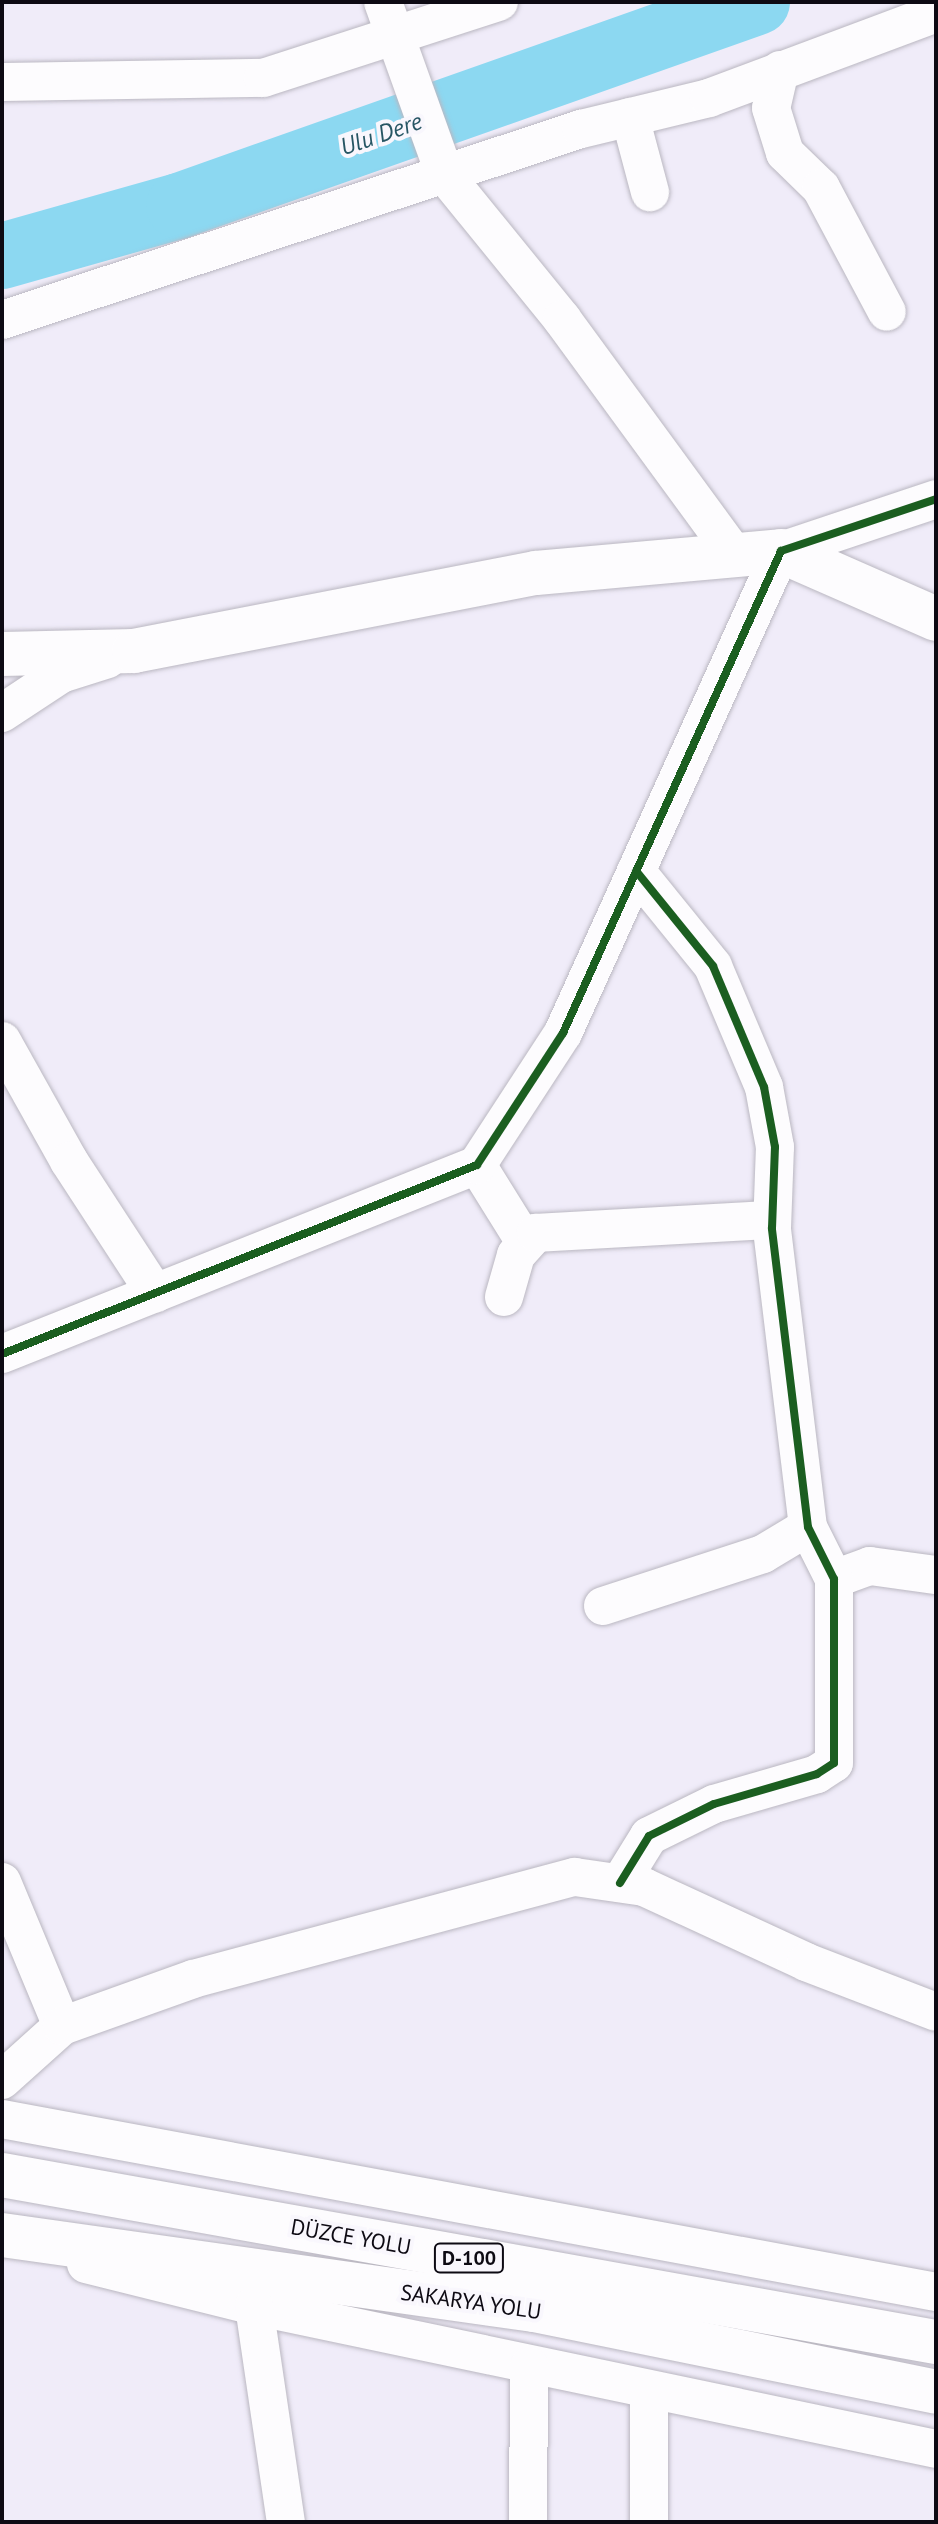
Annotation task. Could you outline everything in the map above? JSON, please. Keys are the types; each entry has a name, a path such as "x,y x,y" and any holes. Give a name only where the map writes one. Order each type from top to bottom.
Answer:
{"main road":[{"path":"2,654 134,651 536,573 781,551 936,619"},
{"name":"DÜZCE YOLU","path":"2,2175 936,2342"},
{"name":"SAKARYA YOLU","path":"2,2235 534,2310 936,2392"}],"street":[{"path":"383,2 393,38 444,174 562,319 735,555"},
{"path":"2,82 263,78 499,2"},
{"path":"2,320 444,174 630,117 709,98 936,13"},
{"path":"780,70 771,108 785,153 821,188 887,312"},
{"path":"630,117 650,192"},
{"path":"4,1351 477,1165 563,1033 781,551 936,499"},
{"path":"2,713 61,674 134,651"},
{"path":"620,1883 649,1836 714,1804 817,1774 834,1763 834,1579 808,1527 772,1220 775,1147 764,1087 713,966 636,871"},
{"path":"2,1041 69,1161 155,1293"},
{"path":"477,1165 525,1242"},
{"path":"504,1297 516,1255 536,1233 772,1220"},
{"path":"603,1606 763,1554 808,1527"},
{"path":"834,1579 870,1566 936,1575"},
{"path":"2,2080 62,2026 193,1979 575,1877 644,1887 806,1962 936,2012"},
{"path":"2,1882 62,2026"},
{"path":"2,2119 936,2292"},
{"path":"2,2243 254,2306 936,2449"},
{"path":"254,2306 286,2522"},
{"path":"528,2522 529,2366"},
{"path":"649,2391 649,2522"}],"waterway":[{"name":"Ulu Dere","path":"2,256 179,206 757,2"}],"cycle path":[{"path":"2,1354 477,1165 563,1033 781,551 936,499"},
{"path":"620,1883 649,1836 714,1804 817,1774 834,1763 834,1579 808,1527 772,1228 775,1147 764,1087 713,966 636,871"}]}
